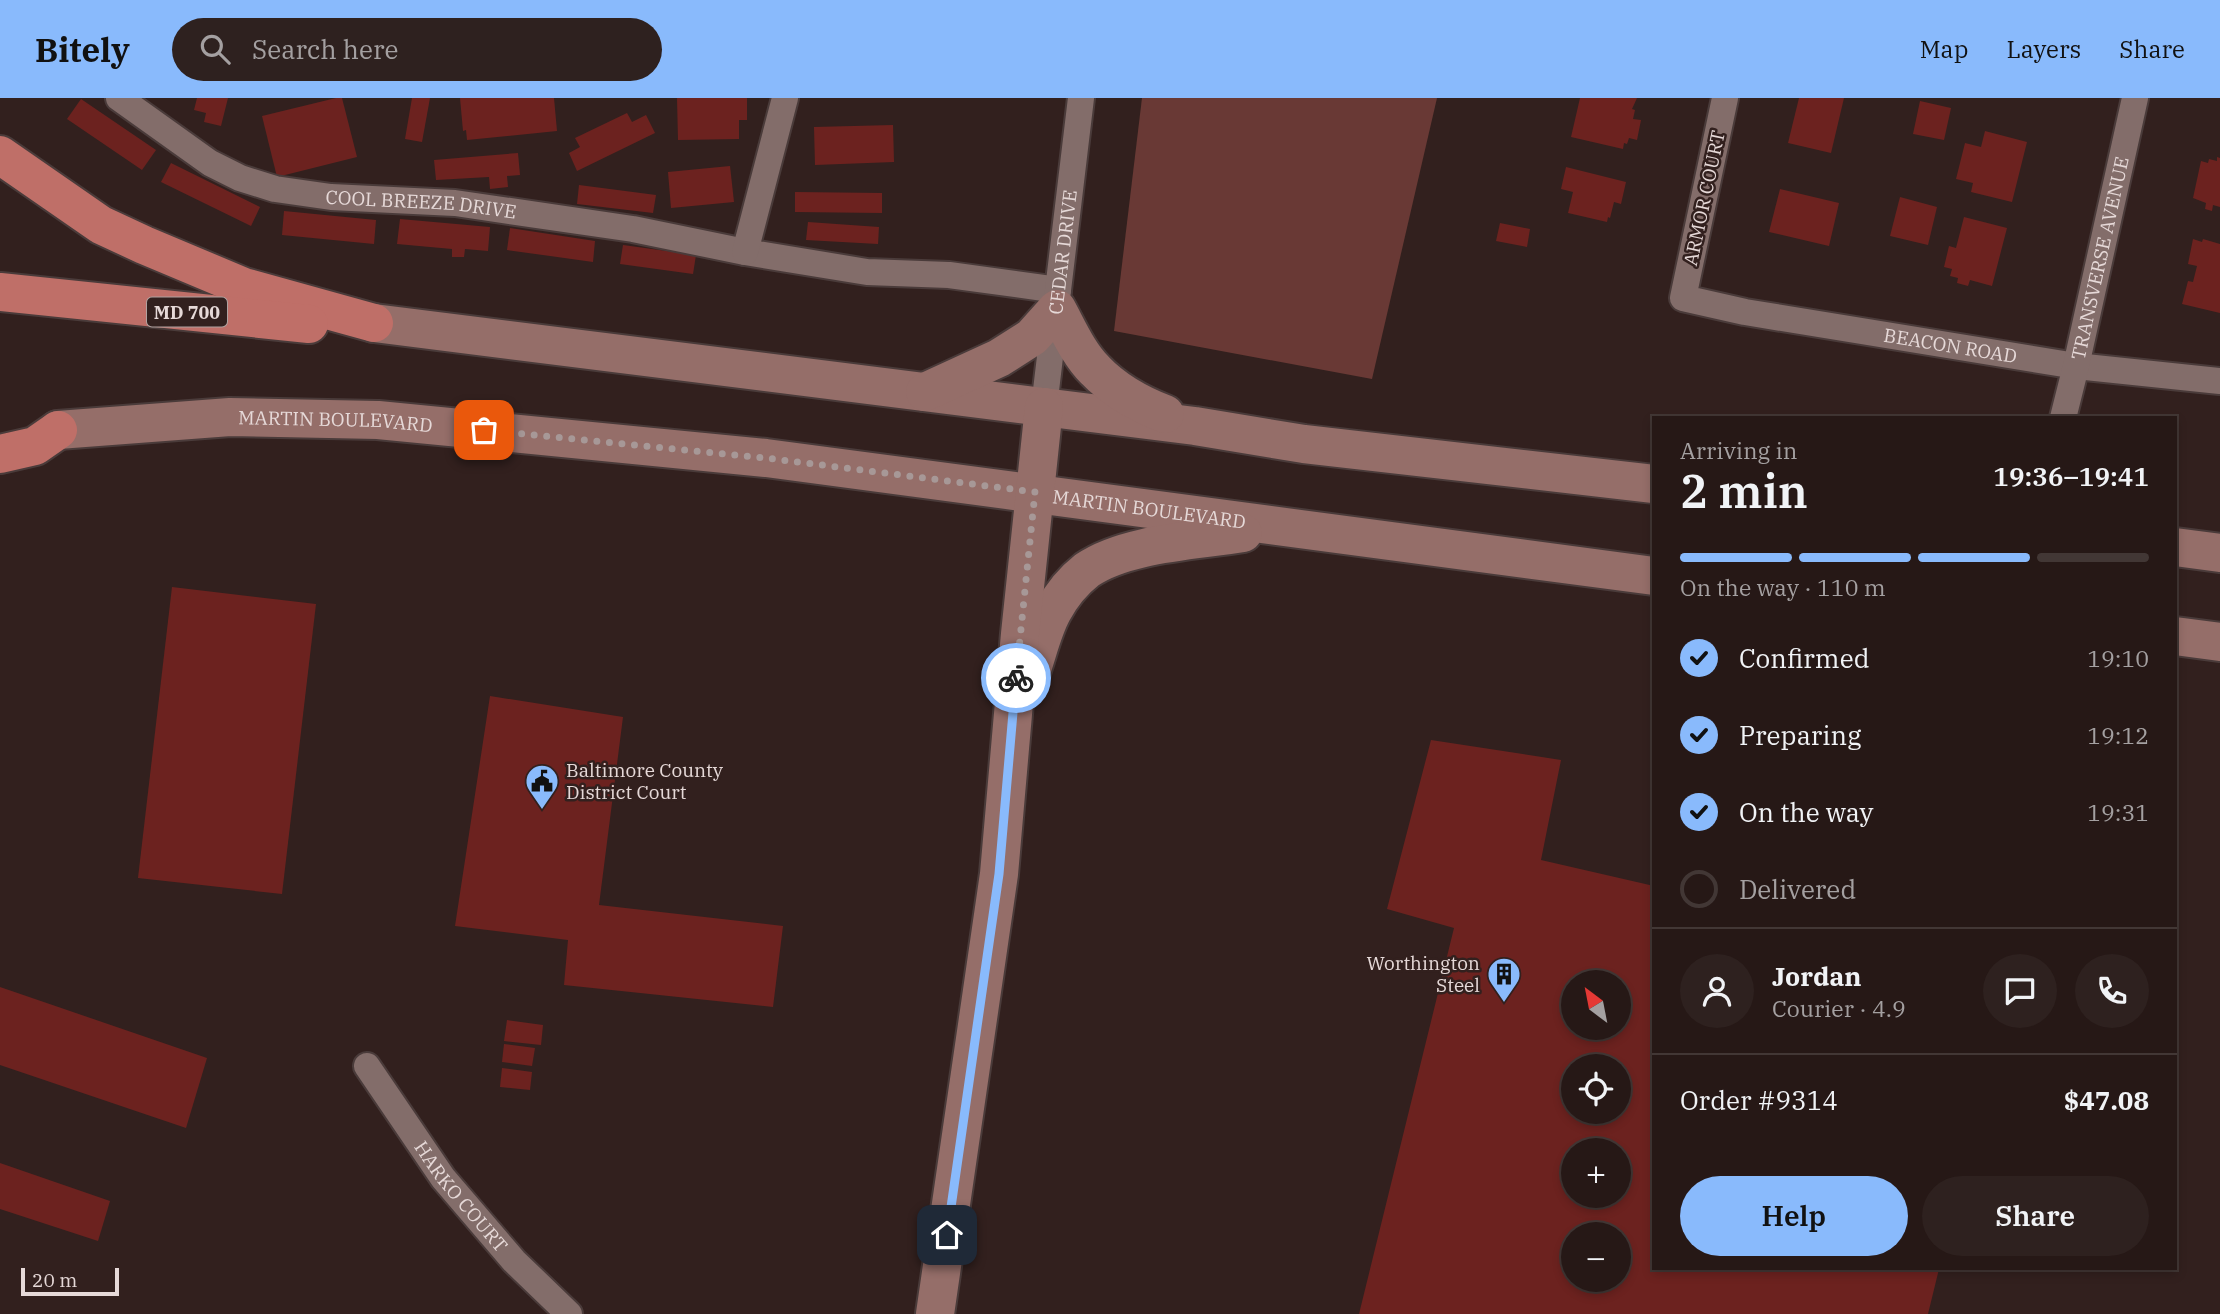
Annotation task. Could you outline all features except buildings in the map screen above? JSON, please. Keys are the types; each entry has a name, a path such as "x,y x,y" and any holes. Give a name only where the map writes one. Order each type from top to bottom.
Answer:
{"highway":[{"path":"0,155 101,225 144,245 244,287 374,323"},
{"name":"MD 700","path":"0,292 308,324 374,323"},
{"path":"0,436 58,430"},
{"path":"0,454 36,446 58,430"}],"main road":[{"path":"925,392 999,358 1032,337 1057,299"},
{"path":"1057,299 1077,345 1094,369 1140,404 1195,426"},
{"name":"MD 700","path":"374,323 1195,426 1304,444 1652,484"},
{"path":"935,1314 997,887 1044,407"},
{"name":"MARTIN BOULEVARD","path":"58,430 230,418 378,420 766,458 1652,576"},
{"path":"1012,727 1051,613 1067,590 1087,571 1109,559 1144,548 1284,527"},
{"path":"2177,547 2220,554"},
{"path":"2177,636 2220,642"}],"street":[{"name":"COOL BREEZE DRIVE","path":"119,98 210,163 240,178 275,189 331,197 455,203 568,218 867,272 949,275 1057,299"},
{"path":"745,252 785,98"},
{"name":"CEDAR DRIVE","path":"1044,407 1081,98"},
{"name":"ARMOR COURT","path":"1682,298 1725,98"},
{"name":"TRANSVERSE AVENUE","path":"2064,416 2135,98"},
{"name":"BEACON ROAD","path":"1682,298 1745,312 2076,366 2220,381"},
{"name":"HARKO COURT","path":"367,1066 443,1178 514,1261 569,1314"}],"shaded area":[{"path":"1142,98 1437,98 1372,379 1114,331"}],"way so far":[{"path":"484,430 766,458 1035,492 1016,678"}],"place":[{"name":"Baltimore County District Court","path":"542,811"},
{"name":"Worthington Steel","path":"1504,1004"}],"route":[{"path":"947,1235 999,874 1016,678"}]}
